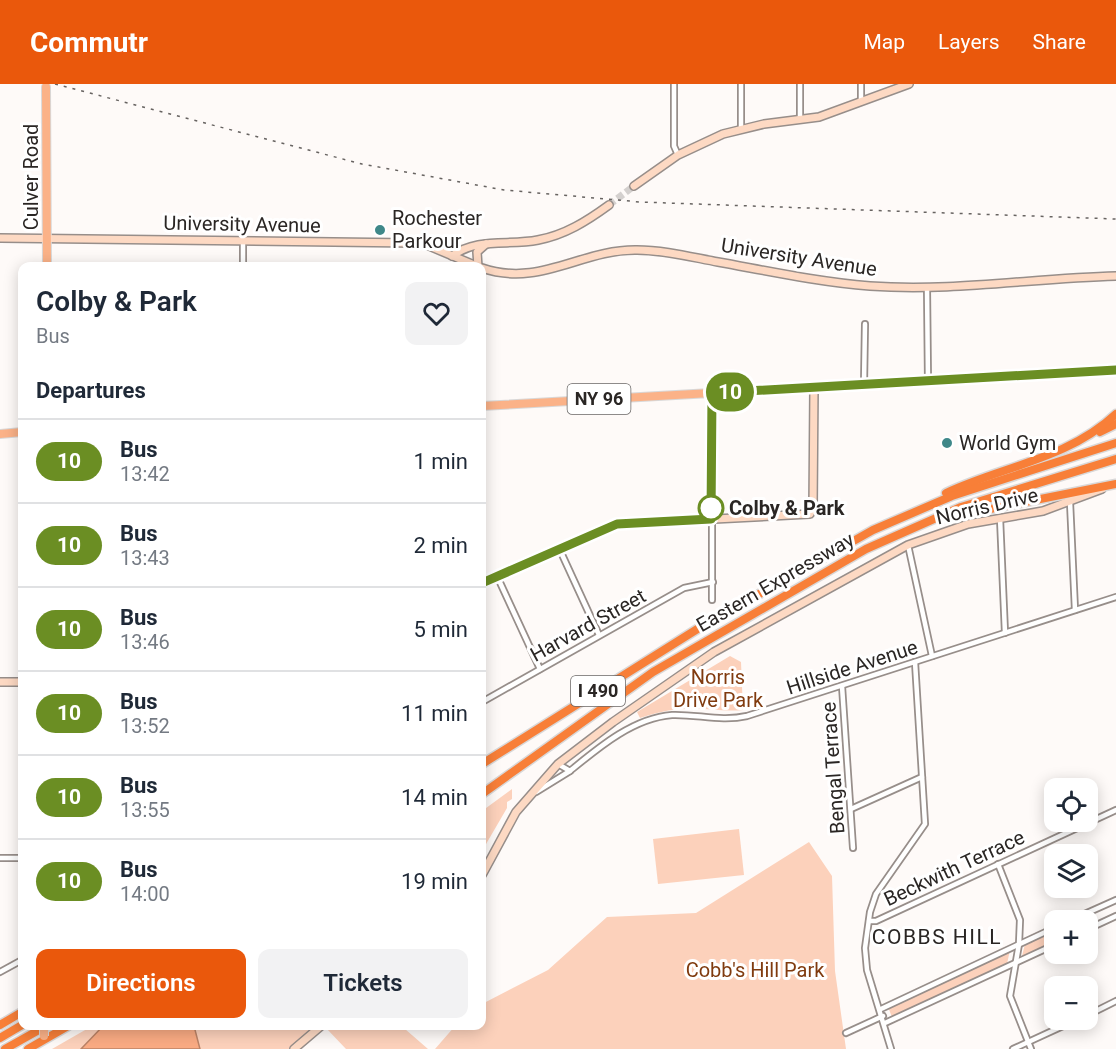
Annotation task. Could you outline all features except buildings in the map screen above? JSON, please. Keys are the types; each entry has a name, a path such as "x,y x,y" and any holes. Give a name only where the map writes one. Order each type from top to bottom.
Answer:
{"highway":[{"path":"1073,445 1116,414"},
{"path":"890,522 971,482 1073,445 1116,424"},
{"name":"Eastern Expressway","path":"486,761 699,628 890,522 961,493 1116,443"},
{"name":"Eastern Expressway","path":"486,791 622,693 677,657 858,553 917,525 970,504 1116,459"},
{"path":"917,525 992,506 1116,484"},
{"path":"0,1025 18,1014"},
{"path":"0,1038 18,1027"},
{"path":"5,1049 38,1030"},
{"path":"28,1049 62,1030"}],"main road":[{"name":"Culver Road","path":"46,87 47,262"},
{"name":"NY 96","path":"486,406 1116,370"},
{"path":"0,434 18,432"}],"street":[{"path":"674,84 674,146 678,155"},
{"path":"741,84 741,128"},
{"path":"800,84 800,120"},
{"path":"861,84 861,102"},
{"path":"634,186 678,155 709,139 741,128 800,120 838,111 909,84"},
{"path":"452,256 469,246 517,243 553,237 579,226 609,205"},
{"name":"University Avenue","path":"0,238 413,243 467,262"},
{"path":"243,242 243,262"},
{"path":"479,262 477,252 487,244"},
{"name":"University Avenue","path":"486,268 522,275 557,269 611,252 637,250 667,252 818,280 872,286 927,288 1116,276"},
{"path":"927,288 928,381"},
{"path":"864,384 865,324"},
{"path":"486,581 617,524 811,513 814,387"},
{"path":"712,393 712,600"},
{"name":"Norris Drive","path":"486,867 509,822 558,764 613,722 714,652 908,545 958,527 1035,513 1116,484"},
{"path":"1071,502 1075,610"},
{"path":"1000,518 1005,633"},
{"path":"908,545 932,656"},
{"path":"559,548 599,635"},
{"path":"497,576 540,669"},
{"name":"Harvard Street","path":"486,700 684,588 712,582"},
{"name":"Hillside Avenue","path":"525,801 611,740 650,720 672,715 736,719 1116,597"},
{"path":"891,1049 866,958 869,921 879,888 924,827 915,662"},
{"path":"0,682 18,682"},
{"name":"Bengal Terrace","path":"842,686 853,848"},
{"path":"558,764 570,771"},
{"path":"850,809 922,777"},
{"name":"Beckwith Terrace","path":"869,921 876,921 1116,810"},
{"path":"0,858 18,858"},
{"path":"998,864 1018,913 1019,944 1010,996 1031,1049"},
{"path":"1094,910 1116,900"},
{"path":"1098,924 1116,916"},
{"path":"881,1009 1044,933"},
{"path":"885,1023 1044,950"},
{"path":"0,972 18,962"},
{"path":"1098,1009 1116,1001"},
{"path":"846,1033 883,1016"},
{"path":"294,1049 316,1030"},
{"path":"1013,1049 1054,1030"}],"green space":[{"name":"Norris Drive Park","path":"730,656 741,662 743,710 680,709 640,718 637,712"},
{"path":"512,789 512,799 507,802 507,808 486,844 486,808"},
{"path":"739,829 744,875 658,884 653,839"},
{"name":"Cobb's Hill Park","path":"809,842 832,876 835,971 846,1049 435,1049 452,1030 486,1030 486,1002 548,970 607,917 696,913"},
{"path":"1044,935 1044,946 1022,956 1025,944"},
{"path":"1010,950 1007,964 892,1017 888,1007"},
{"path":"85,1030 311,1030 289,1049 52,1049"},
{"path":"328,1030 406,1030 428,1049 346,1049"}],"shaded area":[{"path":"99,1030 195,1030 200,1049 81,1049"}],"tunnel":[{"path":"609,205 634,186"}],"railway":[{"path":"55,84 362,164 504,190 640,202 1116,219"}],"bus line":[{"name":"10","path":"486,581 617,524 711,519 712,393 1116,370"}],"place":[{"name":"Rochester Parkour","path":"380,230"},
{"name":"World Gym","path":"947,443"},
{"name":"Colby & Park","path":"711,508"}],"district":[{"name":"COBBS HILL","path":"937,937"}]}
